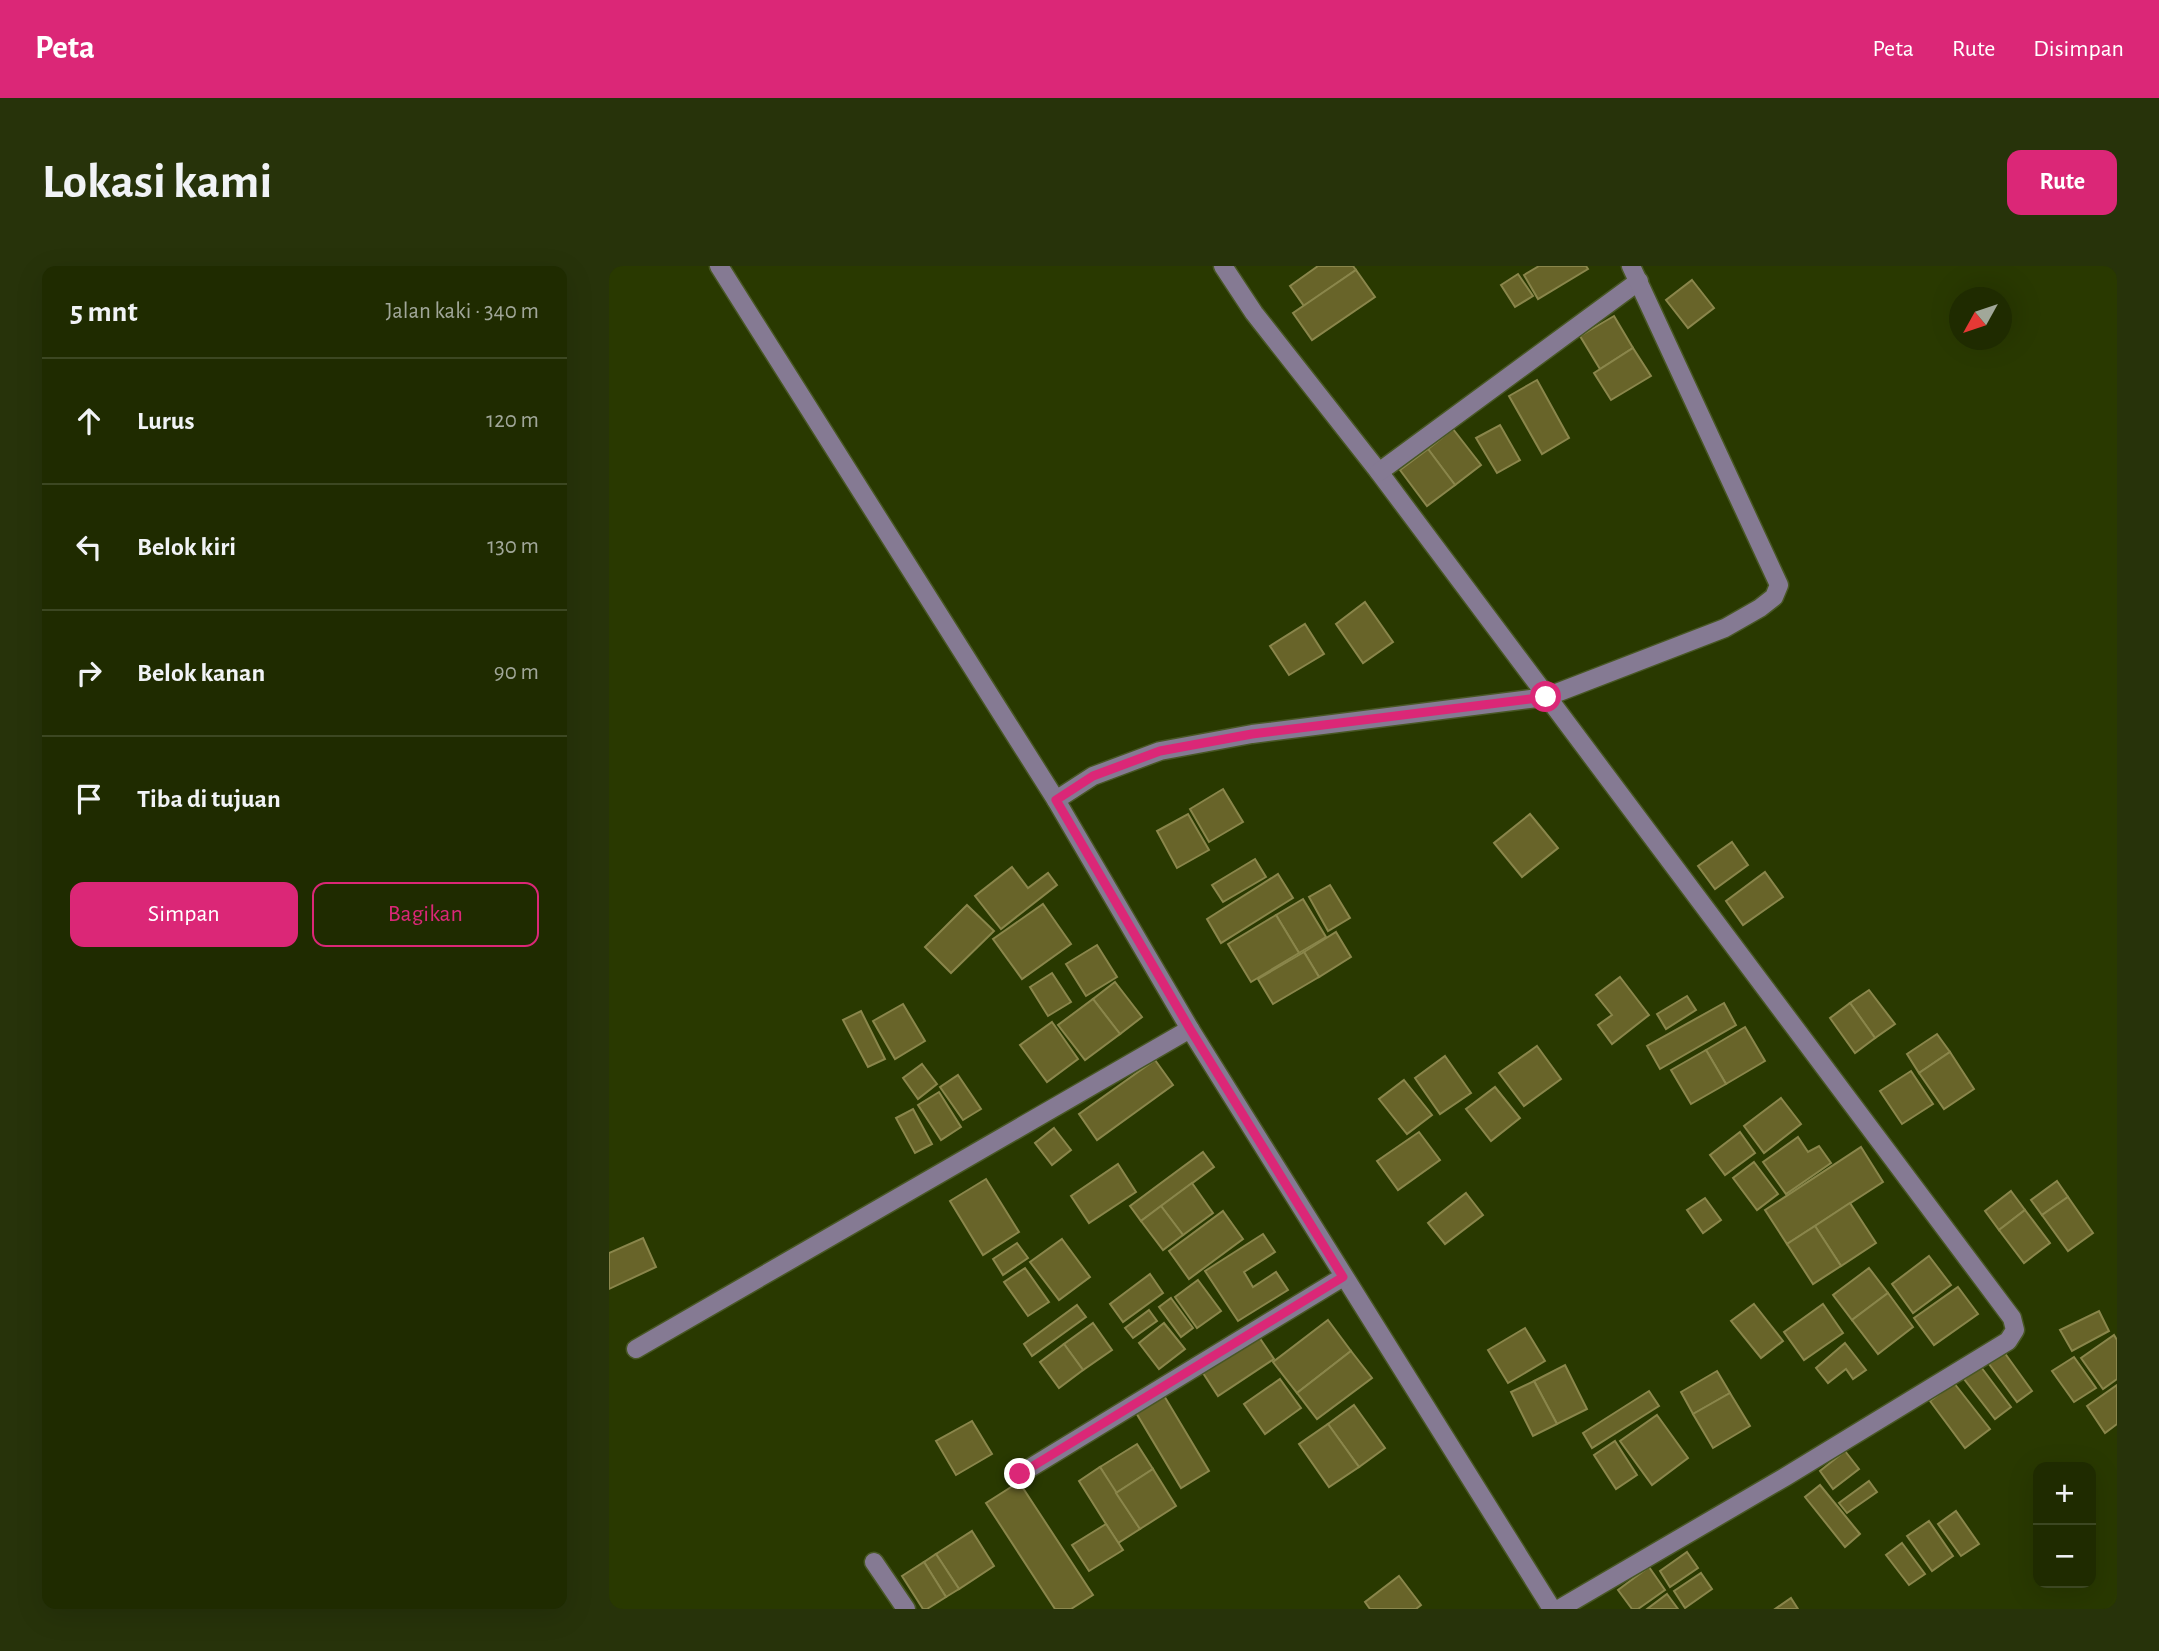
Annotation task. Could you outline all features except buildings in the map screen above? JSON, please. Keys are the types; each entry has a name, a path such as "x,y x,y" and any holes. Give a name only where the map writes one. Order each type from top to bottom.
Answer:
{"street":[{"path":"719,266 1056,800 1190,1029 1552,1609"},
{"path":"1223,266 1254,313 1379,472 2013,1318 2015,1330 2008,1341 1785,1477 1559,1609"},
{"path":"1056,800 1093,776 1160,751 1252,734 1546,697 1725,628 1774,597 1779,585 1635,274 1379,472"},
{"path":"636,1349 1190,1029"},
{"path":"1020,1474 1343,1277"},
{"path":"874,1562 907,1609"}],"route":[{"path":"1020,1474 1343,1277 1190,1029 1056,800 1093,776 1160,751 1252,734 1546,697"}]}
